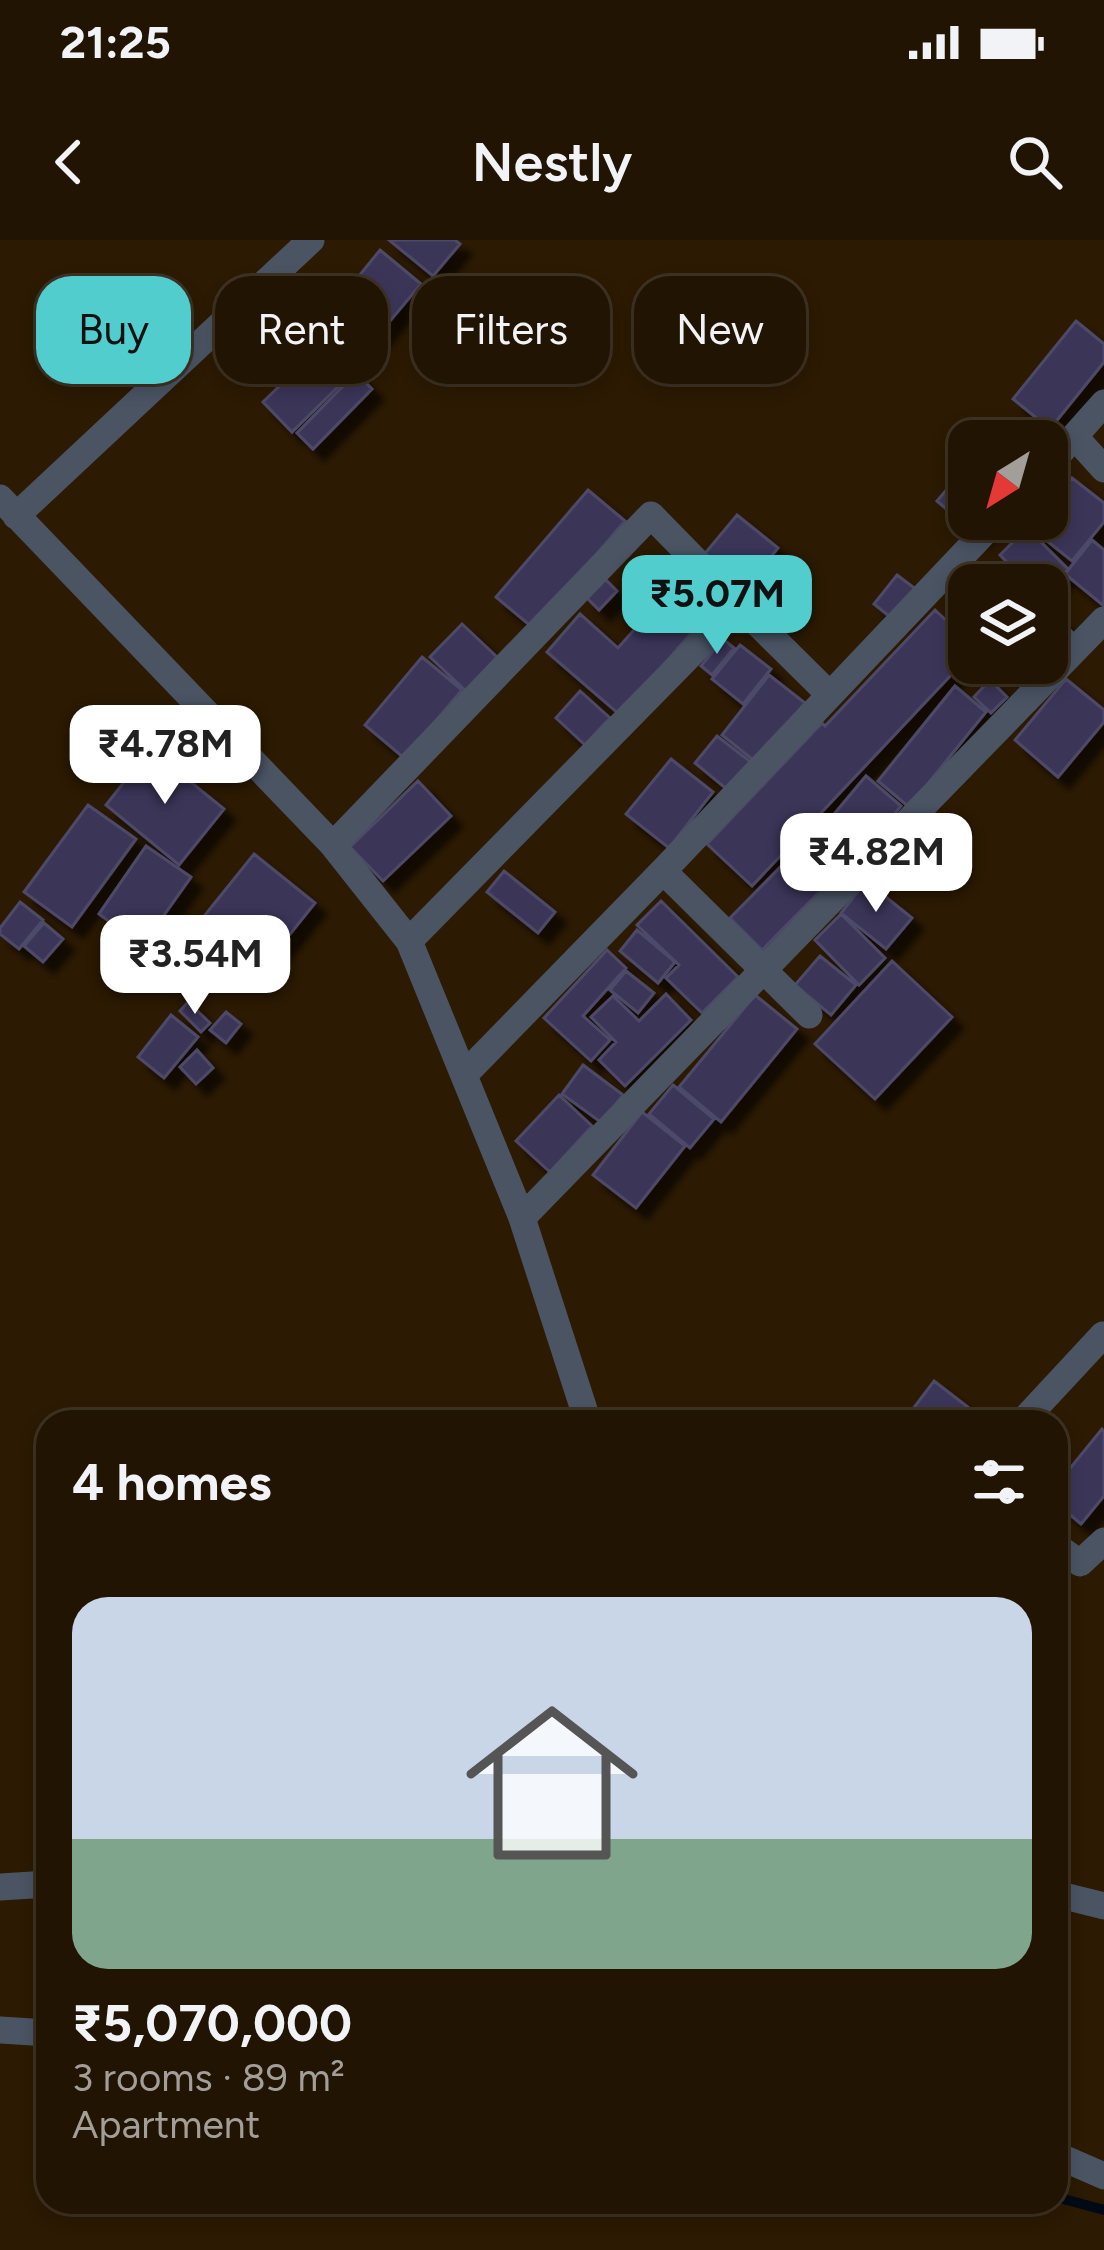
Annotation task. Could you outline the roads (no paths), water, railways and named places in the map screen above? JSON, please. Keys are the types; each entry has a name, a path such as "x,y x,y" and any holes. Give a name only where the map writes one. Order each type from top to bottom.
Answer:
{"street":[{"path":"311,240 8,507 333,845 409,941 522,1218 584,1410"},
{"path":"1068,444 1104,404"},
{"path":"1075,437 1104,469"},
{"path":"333,845 651,515 830,695"},
{"path":"464,1075 977,540"},
{"path":"409,941 739,605"},
{"path":"522,1218 1104,620"},
{"path":"663,871 809,1015"},
{"path":"1033,1410 1103,1335"},
{"path":"1068,1555 1079,1563 1104,1541"},
{"path":"0,1887 36,1885"},
{"path":"1068,1897 1104,1906"},
{"path":"0,2030 36,2032"},
{"path":"1068,2160 1104,2176"}],"waterway":[{"path":"1068,2200 1104,2210"}]}
